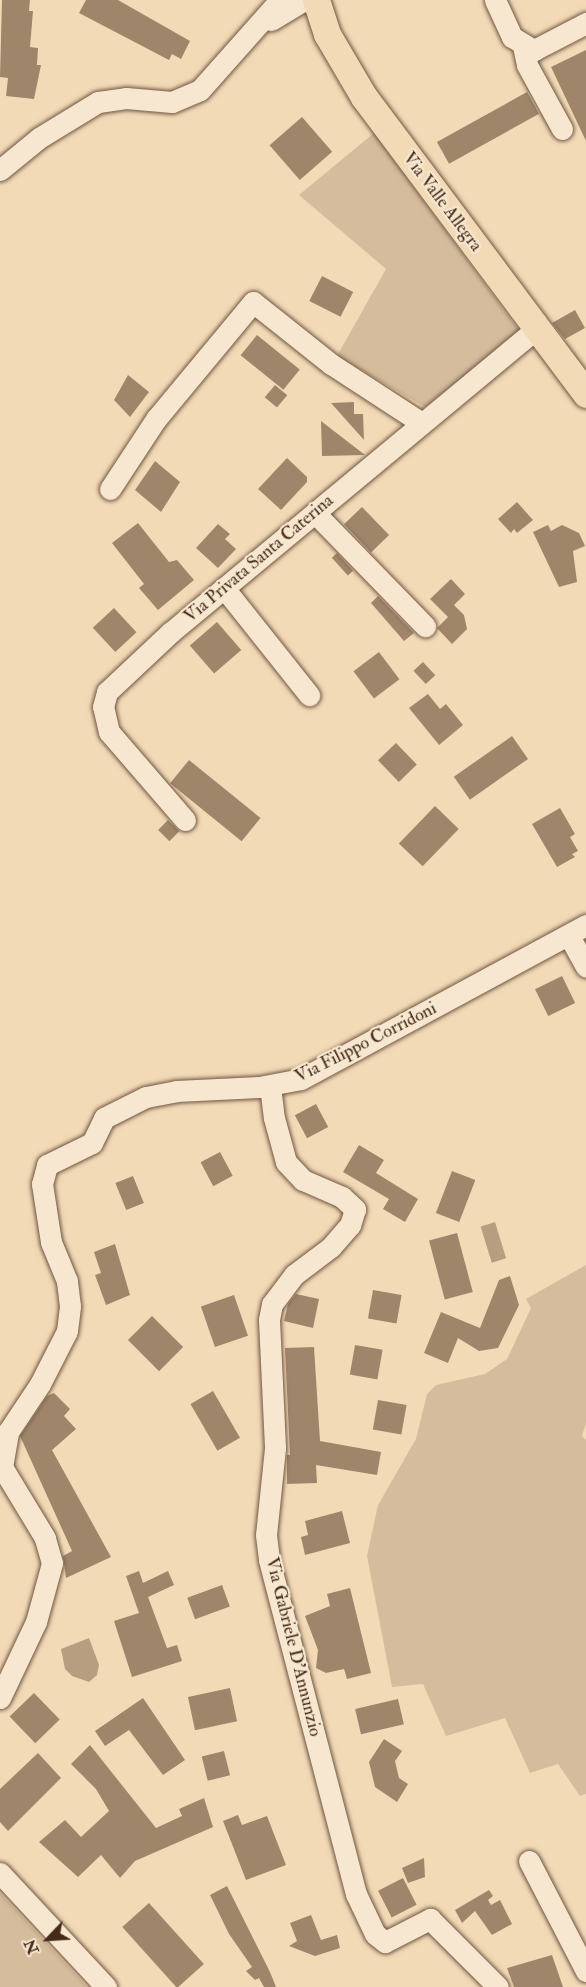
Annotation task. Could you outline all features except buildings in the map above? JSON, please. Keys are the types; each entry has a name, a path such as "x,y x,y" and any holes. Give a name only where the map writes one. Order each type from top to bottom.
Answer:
{"main road":[{"name":"Via Valle Allegra","path":"316,0 327,34 364,97 586,394"}],"street":[{"path":"0,170 39,138 98,102 112,98 172,102 186,98 200,90 254,33 279,0"},
{"path":"254,33 304,0"},
{"path":"495,0 512,37 523,46 534,50 545,47 586,23"},
{"path":"523,46 527,65 562,129"},
{"path":"110,489 156,419 253,302 331,364 422,423"},
{"name":"Via Privata Santa Caterina","path":"185,820 109,732 103,707 107,692 224,588 537,328"},
{"path":"315,513 425,626"},
{"path":"224,588 309,695"},
{"path":"577,930 586,967"},
{"name":"Via Filippo Corridoni","path":"0,1698 36,1622 52,1563 45,1538 2,1467 8,1432 46,1373 66,1331 70,1306 67,1281 51,1242 43,1173 47,1165 92,1143 104,1118 164,1093 270,1086 317,1072 577,930"},
{"name":"Via Gabriele D'Annunzio","path":"270,1086 274,1118 286,1162 303,1180 342,1197 355,1209 350,1225 331,1247 294,1275 272,1304 269,1320 275,1448 266,1535 269,1560 356,1894 375,1934 385,1942 430,1919 498,1987"},
{"path":"529,1861 586,1971"},
{"path":"0,1873 106,1987"}],"shaded area":[{"path":"374,133 520,332 425,407 337,356 386,269 299,195"},
{"path":"495,1222 506,1258 492,1263 481,1226"},
{"path":"586,1265 586,1423 582,1436 586,1440 586,1794 580,1796 558,1764 530,1773 505,1718 446,1736 423,1684 392,1687 367,1556 378,1505 416,1439 427,1394 436,1385 485,1374 507,1359 531,1308 526,1299"},
{"path":"89,1638 99,1665 97,1675 89,1682 72,1676 65,1669 61,1649"},
{"path":"0,1893 87,1987 0,1987"}]}
